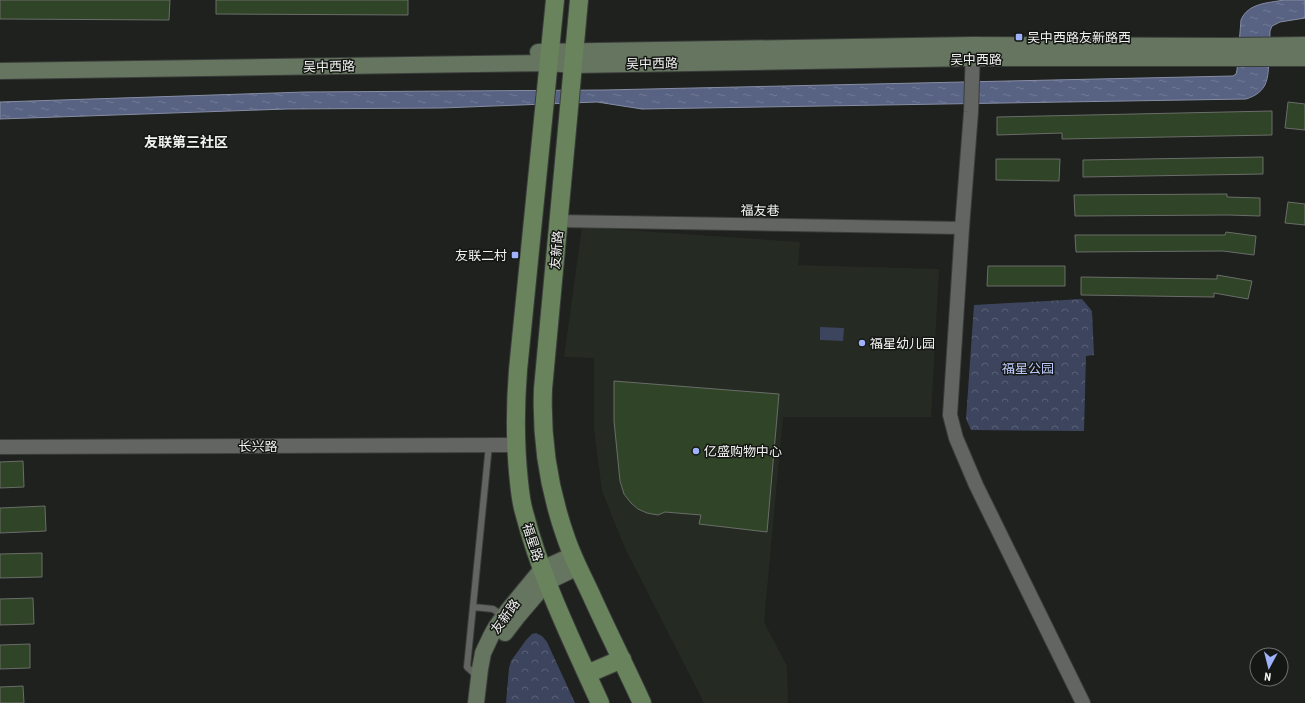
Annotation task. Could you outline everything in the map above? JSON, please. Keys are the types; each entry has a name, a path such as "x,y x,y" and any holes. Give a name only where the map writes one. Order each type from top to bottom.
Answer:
{"main road":[{"name":"友新路","path":"518,370 555,0"},
{"name":"友新路","path":"476,703 481,661 487,644 496,627 504,616 545,576 575,561 554,500 547,463 543,399 579,0"},
{"name":"吴中西路","path":"0,60 573,66 973,52 1277,51 1305,44"},
{"name":"吴中西路","path":"1277,51 1305,58"},
{"name":"吴中西路","path":"0,71 549,65"},
{"name":"福星路","path":"518,370 516,445 523,511 545,576 600,703"},
{"path":"575,561 642,703"},
{"name":"友新路","path":"487,703 492,663 496,649 545,576"},
{"path":"587,674 622,659"}],"street":[{"path":"973,52 971,112 950,415 956,438 976,485 1083,703"},
{"name":"福友巷","path":"558,221 962,228"},
{"name":"长兴路","path":"0,447 516,445"}],"lane":[{"path":"479,677 467,667 489,445"},
{"path":"473,607 493,609 504,616"}],"shaded area":[{"path":"582,227 800,242 798,265 939,269 931,417 783,417 764,622 787,666 788,703 704,703 624,546 602,491 594,429 594,358 564,357"}],"green space":[{"name":"福星公园","path":"1082,299 1092,311 1094,355 1086,356 1084,431 971,430 966,419 974,305"},
{"path":"820,327 844,328 843,341 820,340"},
{"path":"536,633 542,636 547,642 575,703 506,703 511,661 526,640 532,634"}],"water":[{"path":"1284,0 1305,0 1305,18 1280,22 1272,26 1270,31 1267,79 1263,89 1259,93 1246,99 642,109 597,102 442,108 287,109 0,119 0,102 305,92 604,90 1233,76 1236,74 1237,70 1241,20 1244,14 1253,7 1265,3"}],"building":[{"path":"0,0 170,0 169,20 0,19"},
{"path":"216,0 408,0 408,15 216,14"},
{"path":"1288,102 1305,104 1305,130 1285,128"},
{"path":"1272,111 1272,135 1062,139 1062,133 997,135 997,117"},
{"path":"1263,157 1263,174 1083,177 1083,160"},
{"path":"996,159 1060,159 1059,181 996,180"},
{"path":"1227,194 1227,197 1260,198 1260,216 1075,216 1074,195"},
{"path":"1288,202 1305,204 1305,225 1285,223"},
{"path":"1226,232 1256,236 1254,255 1223,251 1076,252 1075,235 1225,235"},
{"path":"988,266 1065,266 1065,286 987,286"},
{"path":"1217,275 1252,281 1248,299 1214,293 1214,297 1081,295 1081,277 1217,279"},
{"name":"亿盛购物中心","path":"614,381 779,394 767,532 699,524 701,515 665,512 658,515 647,513 638,509 631,503 624,494 620,481 614,421"},
{"path":"23,461 24,487 0,488 0,462"},
{"path":"45,506 46,531 0,533 0,508"},
{"path":"42,553 42,577 0,578 0,554"},
{"path":"33,598 34,624 0,625 0,599"},
{"path":"30,644 30,668 0,669 0,645"},
{"path":"23,686 24,703 0,703 0,687"}],"place":[{"name":"吴中西路友新路西","path":"1019,37"},
{"name":"友联二村","path":"515,255"},
{"name":"福星幼儿园","path":"862,343"},
{"name":"亿盛购物中心","path":"696,451"}],"district":[{"name":"友联第三社区","path":"186,142"}]}
